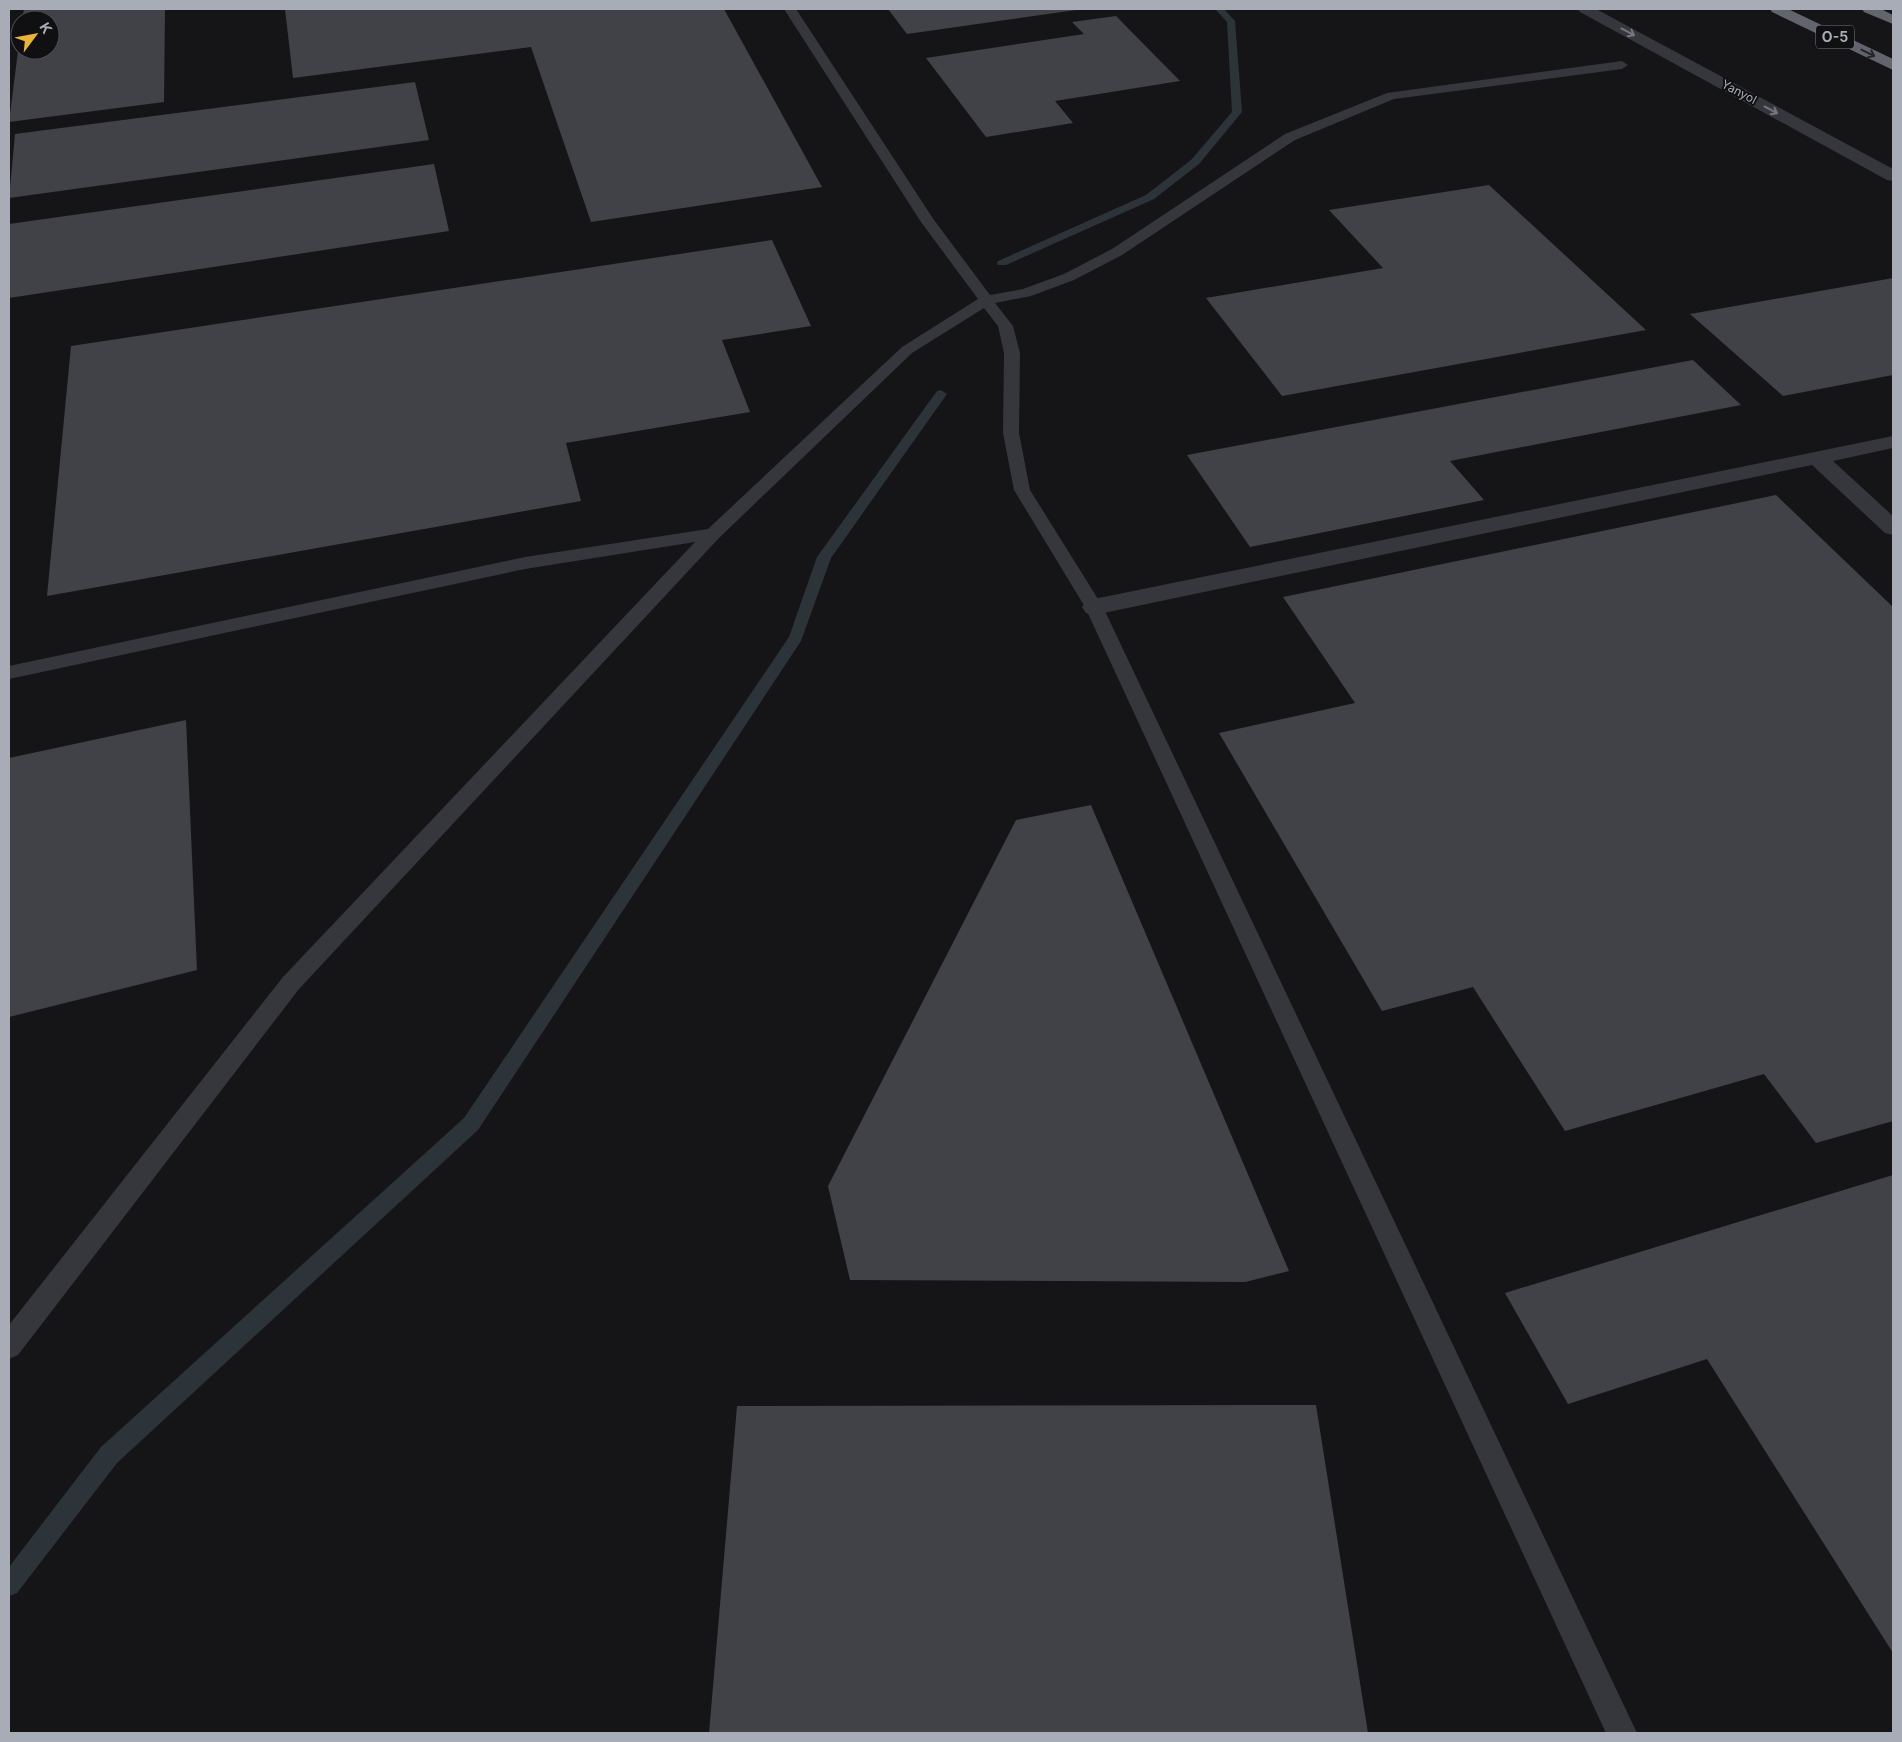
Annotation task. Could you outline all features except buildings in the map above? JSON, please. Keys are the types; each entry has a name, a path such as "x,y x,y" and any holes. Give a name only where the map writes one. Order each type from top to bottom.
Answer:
{"highway":[{"name":"O-5","path":"1777,9 1893,65"},
{"path":"1869,9 1893,20"}],"street":[{"name":"Yanyol","path":"1585,9 1893,176"},
{"path":"1094,608 1893,442"},
{"path":"1817,458 1893,528"}],"lane":[{"path":"790,9 928,222 1005,326 1012,353 1011,433 1022,490 1094,608 1622,1733"},
{"path":"9,1346 291,982 713,534 907,350 987,300 1026,293 1077,273 1117,252 1290,137 1391,96 1622,65"},
{"path":"9,672 524,563 713,534"}],"waterway":[{"path":"1002,263 1150,197 1195,162 1237,112 1231,21 1219,9"},
{"path":"9,1585 109,1455 471,1124 796,638 824,557 941,394"}]}
